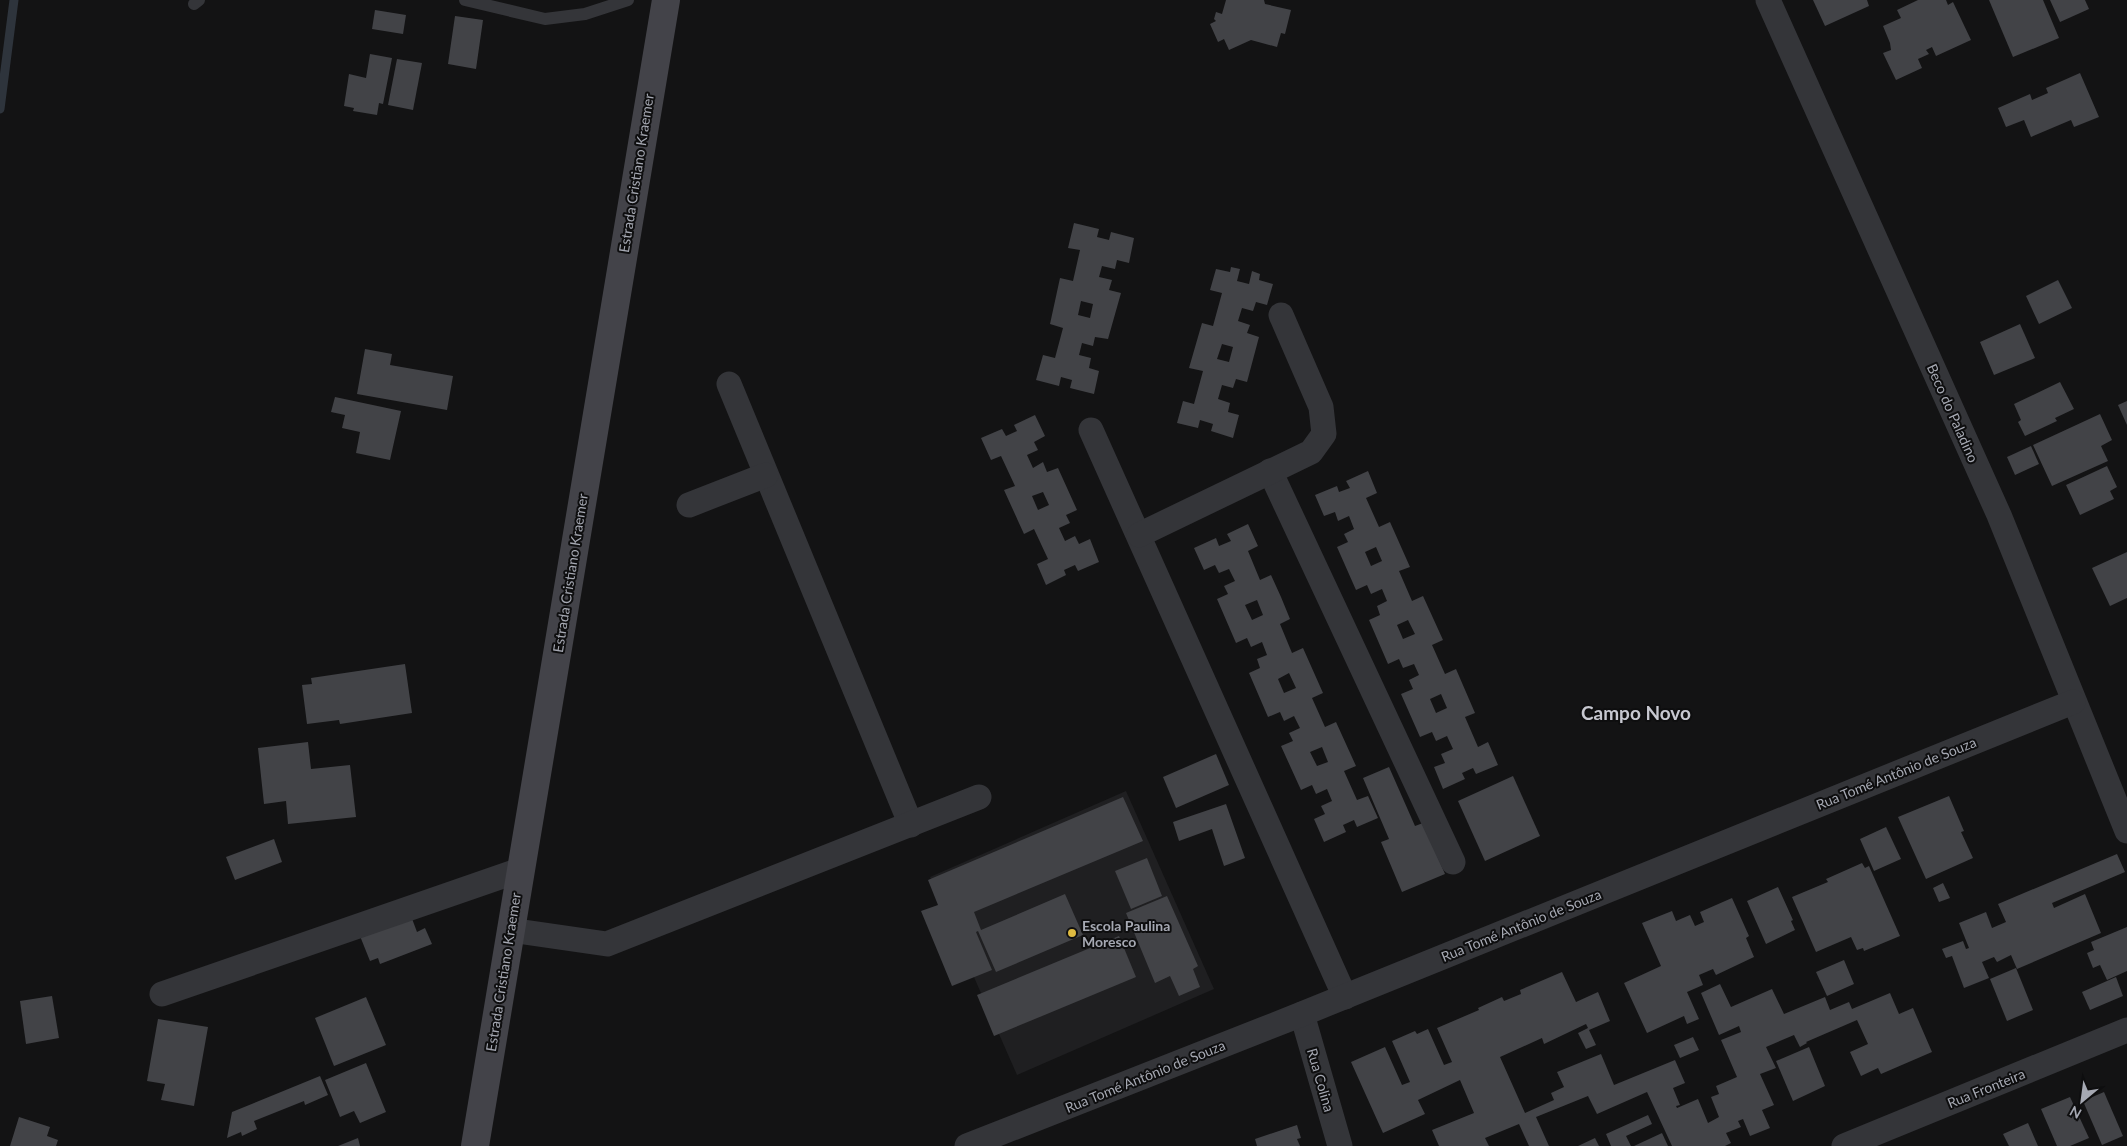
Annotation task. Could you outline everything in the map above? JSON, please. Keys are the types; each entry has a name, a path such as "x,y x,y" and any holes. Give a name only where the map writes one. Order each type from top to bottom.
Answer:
{"main road":[{"name":"Estrada Cristiano Kraemer","path":"475,1146 666,0"}],"street":[{"name":"Beco do Paladino","path":"1768,0 1999,515 2073,702 2127,831"},
{"path":"1139,535 1311,452 1324,434 1321,407 1281,315"},
{"path":"729,384 911,825"},
{"path":"1091,430 1345,996"},
{"path":"1270,471 1452,862"},
{"path":"689,505 766,475"},
{"name":"Rua Tomé Antônio de Souza","path":"967,1146 1302,1014 2073,702"},
{"path":"510,930 607,944 979,797"},
{"path":"162,994 520,870"},
{"name":"Rua Colina","path":"1302,1014 1340,1146"},
{"name":"Rua Fronteira","path":"1844,1146 2127,1030"}],"lane":[{"path":"465,0 545,19 585,14 628,0"}],"shaded area":[{"name":"Escola Paulina Moresco","path":"1126,791 1214,989 1017,1075 930,877"}],"building":[{"path":"1226,0 1264,0 1265,4 1291,10 1285,34 1281,33 1277,47 1251,40 1229,50 1224,39 1218,42 1210,24 1216,21 1214,19 1216,12 1222,14"},
{"path":"1813,0 1867,0 1869,6 1825,26"},
{"path":"1918,0 1946,0 1948,5 1953,2 1971,40 1936,56 1932,47 1926,50 1929,54 1918,59 1922,68 1896,80 1883,53 1891,50 1883,26 1901,18 1897,10"},
{"path":"1989,0 2043,0 2059,38 2013,57"},
{"path":"2050,0 2085,0 2089,9 2060,22"},
{"path":"375,10 406,15 403,34 372,29"},
{"path":"455,16 483,20 476,69 448,64"},
{"path":"370,54 392,58 383,104 379,103 377,115 353,111 354,108 344,106 349,74 366,78"},
{"path":"397,59 422,63 413,110 388,105"},
{"path":"2080,73 2099,117 2074,127 2071,120 2031,137 2024,120 2006,127 1998,108 2030,94 2032,100 2048,93 2046,88"},
{"path":"1074,223 1099,229 1097,237 1109,240 1111,232 1134,238 1129,263 1117,260 1115,269 1102,266 1099,277 1112,280 1109,290 1121,293 1108,339 1095,337 1093,346 1082,343 1079,355 1091,358 1089,368 1099,371 1094,394 1070,388 1072,380 1061,377 1059,386 1036,380 1043,355 1055,358 1063,328 1050,324 1060,278 1073,281 1080,250 1068,248","holes":["1081,301 1093,304 1090,318 1078,315"]},
{"path":"1231,267 1240,269 1237,281 1249,284 1252,271 1260,274 1259,280 1273,284 1267,305 1256,302 1253,311 1242,308 1238,321 1250,325 1247,333 1259,337 1247,382 1236,379 1233,388 1222,385 1218,399 1230,403 1228,412 1239,415 1233,438 1211,431 1213,424 1200,420 1198,428 1177,423 1183,401 1194,404 1203,371 1189,368 1202,323 1213,326 1222,293 1210,290 1216,269 1230,272","holes":["1222,344 1233,347 1229,362 1217,359"]},
{"path":"2058,280 2072,308 2039,324 2026,296"},
{"path":"2020,324 2035,358 1994,375 1980,342"},
{"path":"365,349 392,354 390,365 453,376 447,410 357,394"},
{"path":"2060,382 2074,409 2055,418 2057,421 2025,436 2018,422 2021,420 2014,404"},
{"path":"335,397 401,411 390,460 356,453 360,432 342,428 345,415 331,412"},
{"path":"2127,401 2127,425 2118,405"},
{"path":"2100,414 2112,440 2101,446 2108,461 2052,486 2033,445"},
{"path":"1035,415 1045,436 1034,442 1038,450 1027,455 1033,468 1043,462 1047,472 1058,468 1077,510 1066,515 1070,523 1059,528 1065,541 1075,536 1079,544 1090,539 1099,562 1078,571 1075,565 1064,570 1066,575 1046,585 1037,564 1048,559 1034,529 1024,534 1004,490 1015,486 1001,456 991,460 981,438 1002,429 1006,436 1017,431 1014,425","holes":["1043,492 1049,505 1038,510 1032,496"]},
{"path":"2031,446 2039,464 2015,475 2007,457"},
{"path":"2107,466 2117,487 2110,491 2114,499 2080,515 2066,485"},
{"path":"1368,471 1377,493 1366,498 1379,527 1390,522 1410,567 1399,571 1412,601 1423,596 1443,640 1432,645 1445,674 1456,669 1475,713 1465,717 1478,747 1488,742 1498,765 1476,774 1473,768 1462,773 1465,779 1443,789 1434,767 1445,763 1441,754 1453,749 1447,736 1436,741 1432,732 1420,737 1401,694 1413,689 1409,680 1419,675 1414,664 1403,668 1399,659 1388,664 1369,620 1380,615 1377,606 1387,601 1382,589 1371,594 1367,585 1356,590 1337,547 1348,542 1344,534 1354,529 1349,516 1338,521 1335,512 1324,516 1315,495 1337,486 1339,492 1350,488 1346,481","holes":["1376,547 1382,561 1371,566 1365,552","1408,620 1415,634 1403,639 1397,625","1441,694 1447,708 1436,713 1430,699"]},
{"path":"1248,524 1258,546 1248,551 1260,580 1271,575 1290,619 1280,624 1292,653 1303,648 1323,693 1312,698 1325,727 1336,722 1356,766 1344,771 1357,800 1368,796 1378,818 1357,827 1354,820 1343,825 1346,832 1324,842 1314,819 1325,814 1321,806 1332,801 1327,789 1316,794 1312,785 1301,790 1281,746 1293,741 1289,733 1300,728 1294,716 1284,721 1280,712 1268,717 1249,673 1260,668 1257,659 1267,655 1262,642 1251,647 1247,638 1236,643 1217,599 1228,594 1224,586 1235,581 1229,569 1219,573 1215,565 1204,570 1194,548 1216,538 1219,546 1231,541 1227,534","holes":["1257,600 1263,615 1252,620 1245,605","1289,673 1296,688 1284,693 1278,679","1322,747 1328,762 1317,766 1310,752"]},
{"path":"2127,552 2127,598 2110,606 2092,568"},
{"path":"405,664 412,713 340,724 339,720 307,724 302,685 312,684 311,678"},
{"path":"308,742 311,769 350,765 356,817 288,824 286,801 264,804 258,748"},
{"path":"1216,754 1229,785 1176,808 1163,777"},
{"path":"1389,767 1415,826 1423,823 1445,874 1402,892 1381,842 1389,839 1363,778"},
{"path":"1513,776 1540,836 1485,861 1458,801"},
{"path":"1949,796 1964,831 1961,832 1973,858 1926,879 1898,817"},
{"path":"1123,797 1143,841 974,912 981,930 1065,894 1083,935 996,972 978,931 976,932 992,970 952,986 921,911 938,905 928,880"},
{"path":"1226,804 1245,858 1224,866 1212,829 1179,841 1173,822"},
{"path":"1886,827 1901,859 1874,871 1860,839"},
{"path":"274,839 282,862 235,880 226,857"},
{"path":"2117,854 2125,872 2052,903 2054,908 2085,894 2101,933 2017,969 2011,955 1997,962 1994,957 1982,962 1989,978 1964,988 1952,956 1946,958 1942,949 1963,941 1966,949 1969,948 1959,923 1986,912 1992,928 2006,922 1998,904"},
{"path":"1147,858 1162,896 1131,909 1115,871"},
{"path":"1862,863 1865,868 1869,866 1900,936 1864,951 1863,948 1857,950 1851,937 1816,952 1792,897 1828,882 1826,879"},
{"path":"1943,883 1950,898 1939,902 1933,888"},
{"path":"1778,887 1793,920 1791,921 1795,930 1766,944 1747,901"},
{"path":"1167,896 1198,966 1193,969 1200,987 1179,996 1170,976 1155,983 1126,913"},
{"path":"1732,898 1749,936 1746,938 1754,957 1716,975 1713,969 1699,975 1703,985 1687,992 1699,1019 1687,1024 1684,1016 1647,1033 1624,983 1661,966 1642,923 1672,911 1676,921 1690,915 1695,926 1704,922 1700,912"},
{"path":"411,916 417,932 425,928 432,944 380,964 378,958 370,961 360,936"},
{"path":"2127,927 2127,971 2107,980 2100,965 2093,968 2087,953 2094,950 2091,942"},
{"path":"1119,936 1136,977 994,1036 977,995"},
{"path":"1844,960 1854,984 1827,996 1816,972"},
{"path":"2016,968 2033,1010 2007,1021 1990,979"},
{"path":"1562,972 1576,1002 1598,992 1610,1021 1589,1030 1596,1045 1586,1049 1578,1033 1588,1028 1586,1024 1544,1044 1542,1038 1500,1057 1525,1113 1554,1100 1551,1093 1564,1087 1557,1072 1601,1054 1614,1085 1675,1060 1685,1083 1673,1088 1680,1105 1676,1106 1677,1108 1698,1099 1708,1123 1719,1117 1711,1097 1719,1094 1716,1086 1737,1077 1721,1040 1741,1032 1739,1026 1719,1035 1701,993 1720,984 1731,1007 1772,989 1784,1014 1825,997 1830,1010 1849,1002 1852,1009 1890,993 1899,1014 1913,1008 1932,1052 1881,1074 1878,1068 1861,1076 1850,1052 1868,1044 1857,1020 1806,1042 1800,1047 1794,1035 1766,1047 1776,1068 1760,1074 1774,1105 1762,1110 1770,1128 1750,1136 1743,1119 1738,1121 1741,1127 1726,1133 1731,1143 1725,1146 1672,1146 1647,1092 1597,1114 1588,1096 1536,1117 1549,1146 1529,1146 1519,1124 1485,1138 1489,1146 1439,1146 1432,1130 1474,1113 1460,1080 1418,1100 1425,1114 1383,1133 1351,1062 1385,1047 1402,1085 1410,1082 1392,1041 1415,1031 1417,1034 1428,1029 1444,1065 1452,1062 1437,1028 1479,1010 1478,1008 1502,997 1504,1001 1521,994 1520,990"},
{"path":"2116,977 2123,996 2090,1010 2082,992"},
{"path":"52,996 59,1038 26,1044 20,1001"},
{"path":"366,997 386,1045 334,1066 315,1018"},
{"path":"158,1019 208,1027 194,1106 161,1100 165,1084 147,1081"},
{"path":"1693,1037 1699,1050 1680,1058 1674,1045"},
{"path":"1809,1047 1825,1086 1793,1101 1776,1061"},
{"path":"366,1063 386,1112 360,1123 354,1111 340,1117 325,1080"},
{"path":"320,1076 328,1095 305,1105 304,1101 254,1121 257,1129 242,1136 241,1132 227,1138 232,1112"},
{"path":"2104,1092 2123,1136 2102,1145 2083,1101"},
{"path":"2070,1097 2089,1138 2070,1146 2057,1146 2041,1109"},
{"path":"1648,1115 1652,1124 1626,1136 1631,1146 1611,1146 1606,1134"},
{"path":"19,1117 50,1127 47,1136 58,1140 56,1146 10,1146"},
{"path":"2028,1123 2038,1146 2009,1146 2003,1134"},
{"path":"1297,1125 1301,1138 1297,1139 1300,1146 1257,1146 1255,1139"},
{"path":"1662,1133 1668,1146 1634,1146"},
{"path":"358,1138 360,1146 338,1146"},
{"path":"1595,1138 1599,1146 1578,1146"}],"waterway":[{"path":"0,109 14,0"}],"place":[{"name":"Escola Paulina Moresco","path":"1072,933"}],"district":[{"name":"Campo Novo","path":"1636,712"}]}
